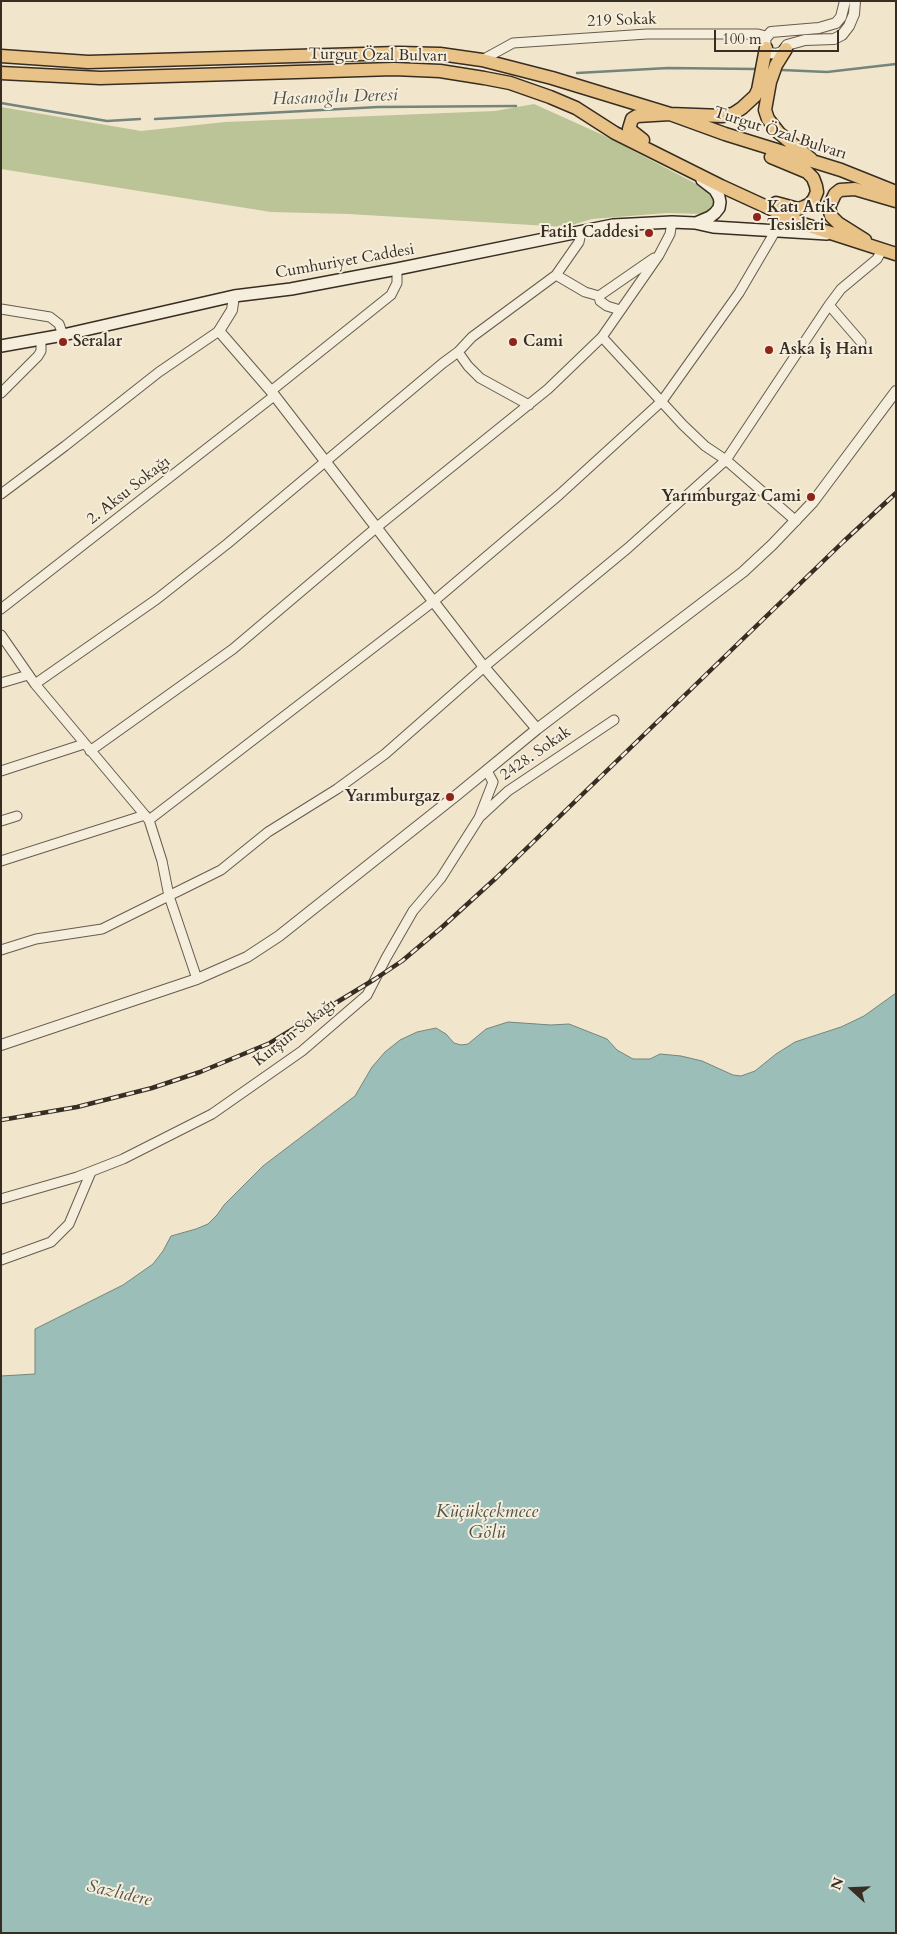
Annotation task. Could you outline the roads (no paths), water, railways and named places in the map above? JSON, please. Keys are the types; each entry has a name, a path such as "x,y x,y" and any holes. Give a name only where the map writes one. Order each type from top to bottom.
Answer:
{"main road":[{"path":"695,223 715,213 719,208 720,196 689,170 633,134 629,129 632,119 636,116 670,114 722,116 733,114 750,102 758,90 766,42"},
{"path":"786,47 776,65 770,82 765,110 768,119 779,133 817,163"},
{"name":"Turgut Özal Bulvarı","path":"1,56 88,62 398,53 440,54 482,60 552,78 670,114 841,170 896,192"},
{"name":"Turgut Özal Bulvarı","path":"1,73 100,78 376,70 440,71 510,84 576,108 616,133 721,186 806,225 896,255"},
{"path":"699,125 739,145 807,172 813,178 816,192 810,204 798,209 721,186"},
{"path":"882,250 838,223 831,216 829,207 831,200 840,190 848,188 896,201"},
{"name":"Cumhuriyet Caddesi","path":"1,346 63,335 234,296 291,289 398,270 613,225 672,222 833,234"}],"street":[{"path":"845,1 841,17 836,23 829,26 781,32 774,31 766,42 770,53 777,54 786,47 805,40 834,39 842,35 849,26 854,14 855,1"},
{"path":"781,32 786,38 786,47"},
{"name":"219 Sokak","path":"482,60 513,43 647,34 758,34 766,42"},
{"path":"1,771 87,747 233,650 377,527 548,389 602,337 659,255 670,234 672,222"},
{"path":"1,861 147,818 434,601 558,495 662,401 739,293 776,230"},
{"path":"35,684 158,599 228,544 458,352 472,337 556,275 579,242 581,232"},
{"path":"1,950 36,938 102,929 221,870 268,832 337,789 385,754 484,667 628,548 726,460 829,304 841,289 877,259 882,250"},
{"path":"599,296 628,274 659,255"},
{"name":"2. Aksu Sokağı","path":"1,609 272,393 391,295 397,282 398,270"},
{"path":"556,275 585,292 599,296"},
{"path":"1,494 159,372 219,331 232,310 234,296"},
{"path":"599,296 600,301 607,306 620,310"},
{"path":"829,304 861,342"},
{"path":"1,309 50,317 59,324 63,335"},
{"path":"219,331 272,393 484,667 537,729"},
{"path":"602,337 683,425 705,446 726,460 796,520"},
{"path":"1,394 38,356 41,351 41,339"},
{"path":"458,352 480,378 528,405"},
{"path":"1,1045 197,979 240,960 267,944 487,771 537,729 742,572 796,520 827,485 896,391"},
{"path":"1,635 35,684 147,818 162,860 169,896 197,979"},
{"path":"1,683 28,674"},
{"name":"2428. Sokak","path":"479,818 508,791 614,720"},
{"name":"Kurşun Sokağı","path":"1,1199 91,1172 123,1159 212,1114 302,1051 367,995 413,911 441,878 479,818 494,782 487,771"},
{"path":"1,821 17,816"},
{"path":"1,1260 51,1242 69,1224 91,1172"}],"water":[{"name":"Küçükçekmece Gölü","path":"896,993 896,1933 1,1933 1,1376 35,1374 35,1329 123,1285 153,1264 171,1236 208,1224 263,1166 355,1096 372,1067 385,1052 400,1040 417,1032 436,1028 446,1034 454,1043 461,1045 468,1044 486,1029 508,1022 551,1025 569,1024 607,1039 617,1050 633,1059 650,1059 660,1054 681,1056 702,1061 733,1075 741,1076 755,1071 795,1042 841,1027 864,1016"}],"waterway":[{"name":"Hasanoğlu Deresi","path":"782,70 827,72 896,64"},
{"name":"Hasanoğlu Deresi","path":"577,73 668,68 755,69"},
{"name":"Hasanoğlu Deresi","path":"1,103 107,121 140,119"},
{"name":"Hasanoğlu Deresi","path":"155,119 378,107 516,106"}],"railway":[{"path":"1,1120 77,1107 152,1088 200,1072 270,1043 402,961 496,878 896,493"}],"place":[{"name":"Katı Atık Tesisleri","path":"757,217"},
{"name":"Fatih Caddesi","path":"649,233"},
{"name":"Seralar","path":"63,342"},
{"name":"Cami","path":"513,342"},
{"name":"Aska İş Hanı","path":"769,350"},
{"name":"Yarımburgaz Cami","path":"811,497"},
{"name":"Yarımburgaz","path":"450,797"}],"water label":[{"name":"Sazlıdere","path":"119,1894"}]}
